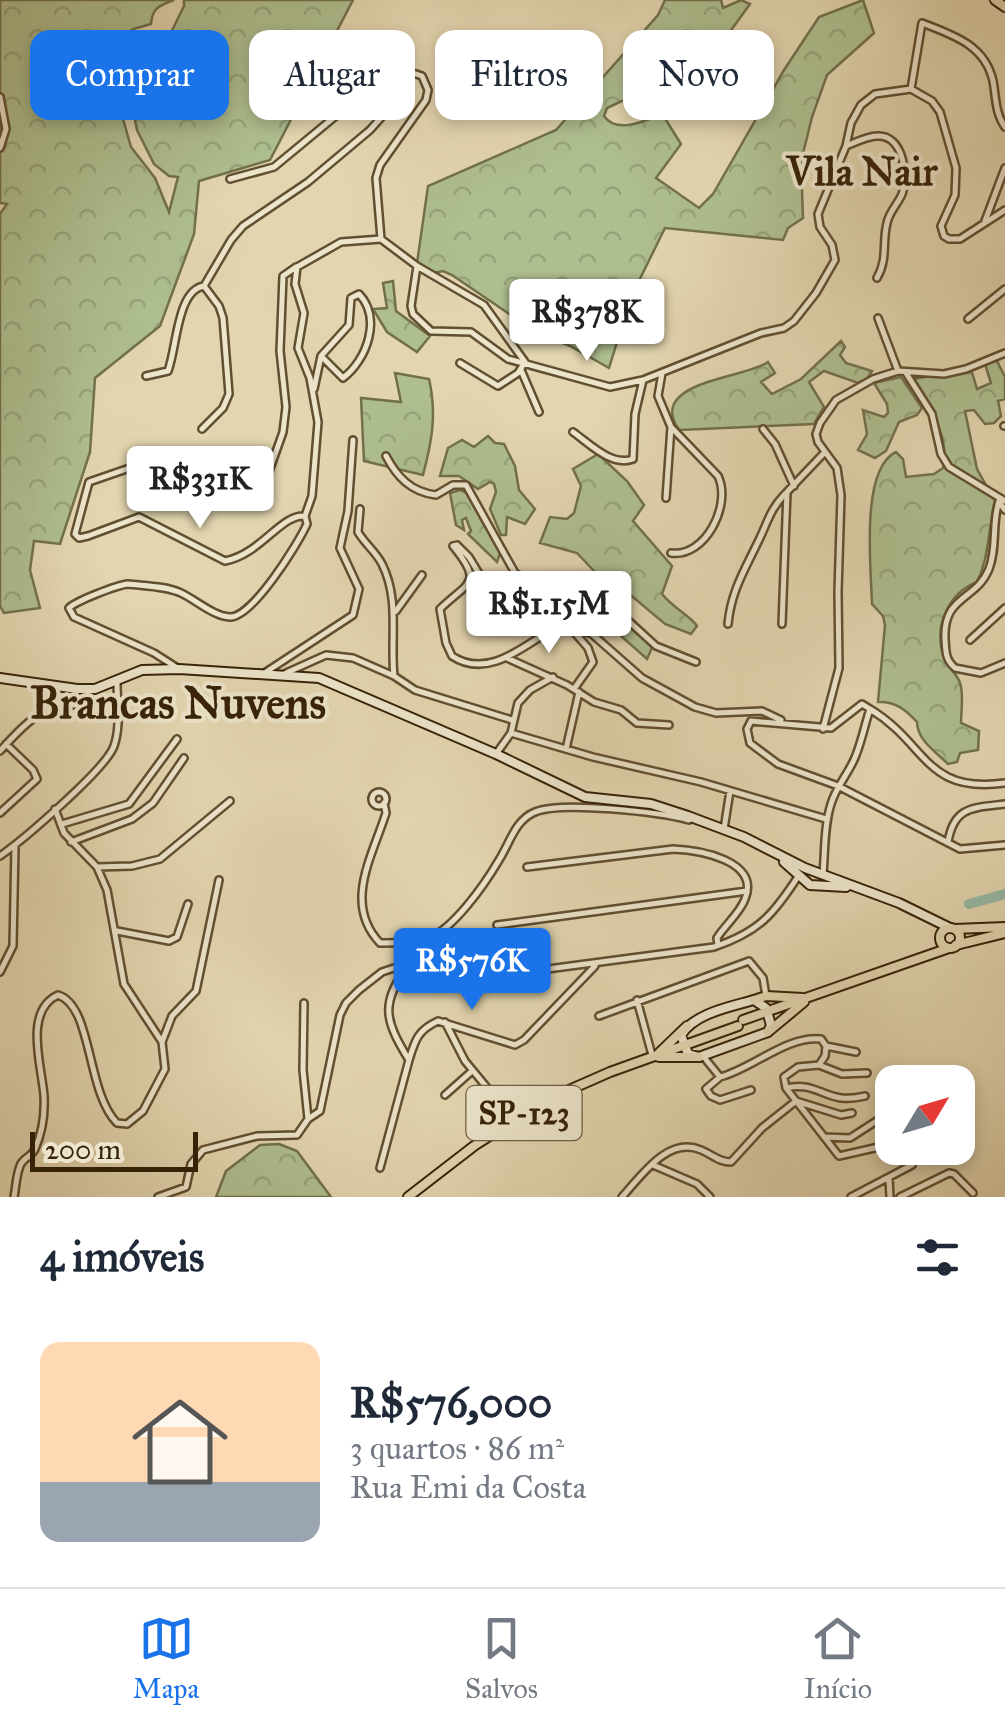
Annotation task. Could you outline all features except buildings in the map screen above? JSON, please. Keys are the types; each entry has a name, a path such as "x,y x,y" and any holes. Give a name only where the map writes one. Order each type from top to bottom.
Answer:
{"main road":[{"path":"995,0 1005,7"},
{"name":"SP-123","path":"946,932 1005,930"},
{"name":"SP-123","path":"408,1197 513,1120 569,1088 926,954 1005,930"},
{"path":"946,932 959,936 953,946 942,944 946,932"},
{"path":"926,954 946,932"},
{"path":"754,1000 766,996 808,999"},
{"path":"768,1032 808,999"},
{"path":"654,1057 687,1026"},
{"path":"654,1057 701,1056"}],"street":[{"path":"911,90 922,23 972,46 986,60 1005,127"},
{"path":"415,73 422,76 428,90 415,116"},
{"path":"417,266 411,306 418,322 431,331 471,332 508,359 599,386 643,380 794,322 835,260 818,214 846,146 851,123 861,105 875,94 911,90 932,101 940,112 952,145 956,195 942,226 944,236 960,239 1005,210"},
{"path":"0,97 6,129 0,148"},
{"path":"230,179 274,167 330,120"},
{"path":"204,286 230,240 244,226 308,182 379,120"},
{"path":"380,238 376,178 380,165 412,120"},
{"path":"846,146 876,135 887,137 903,161 905,182 887,222 886,260 877,278"},
{"path":"984,224 1005,168"},
{"path":"305,516 294,515 254,551 226,562 139,517 76,537 86,486 93,478 110,472 147,462 160,464 225,498 248,494 266,480 283,432 286,408 280,350 283,276 341,242 380,238 417,266 484,305 525,362"},
{"path":"179,669 154,653 74,616 69,608 78,600 91,599 120,584 128,584 178,591 226,617 237,616 262,594 298,543 307,524 305,516 312,496 318,422 313,392 298,348 304,313 295,284 298,267"},
{"path":"146,376 168,371 186,296 197,286 204,286"},
{"path":"202,429 223,408 229,394 223,318 204,286"},
{"path":"968,319 1005,289"},
{"path":"313,392 321,356 349,325 351,298 359,294 369,307 372,320 366,344 354,366 343,378 321,356"},
{"path":"878,318 898,371"},
{"path":"823,729 839,668 842,495 837,468 824,453 816,434 836,400 850,390 898,371 955,372 1005,352"},
{"path":"460,362 498,386 522,370 525,362"},
{"path":"522,370 539,412"},
{"path":"664,371 658,396 671,427 723,486 718,512 704,539 692,551 670,553"},
{"path":"906,373 932,414 941,454 949,466 1001,500 1005,510"},
{"path":"573,432 611,458 633,460 634,414 643,380"},
{"path":"666,498 671,427"},
{"path":"763,429 775,444 794,486"},
{"path":"261,676 353,615 360,589 340,548 348,511 353,440"},
{"path":"728,624 734,586 769,512 824,453"},
{"path":"386,456 399,477 428,494 460,483 466,485 515,572 525,579 565,579 578,592 622,615 656,646 696,662"},
{"path":"782,624 787,492"},
{"path":"1001,500 993,515 990,568 981,582 953,604 944,631 946,654 955,668 981,673 1005,663"},
{"path":"360,509 358,532 387,574 394,613 394,676"},
{"path":"566,624 508,658 470,664 460,661 449,650 440,609 464,592 470,577 466,560 453,546 466,552 492,596 508,610 525,618 552,618 592,634 642,678 695,706 716,712 762,711 784,722"},
{"path":"394,613 422,575"},
{"path":"508,610 539,580"},
{"path":"970,640 1005,608"},
{"path":"566,624 588,648 593,662 576,690 566,749"},
{"path":"279,676 326,655 353,658 415,690 512,720"},
{"path":"508,658 594,702 620,710 637,722 669,725"},
{"path":"0,678 77,690 96,689 142,670 319,678 585,797 651,804 705,824"},
{"path":"496,754 511,732 512,720 524,696 553,678"},
{"path":"0,856 16,846 113,749 118,706 116,682"},
{"path":"0,751 33,715 50,708 63,704 118,706"},
{"path":"1005,784 955,783 938,773 867,706 858,706 843,722 823,729 751,721 747,730 750,743 778,764 838,786 960,849 1005,846"},
{"path":"820,887 827,819 838,786 857,754 867,706"},
{"path":"511,732 827,819"},
{"path":"61,825 129,804 177,738"},
{"path":"0,813 36,779 33,770 6,744"},
{"path":"72,842 132,819 156,798 184,758"},
{"path":"161,762 174,772"},
{"path":"142,790 156,798"},
{"path":"724,829 730,790"},
{"path":"96,867 132,866 160,859 230,801"},
{"path":"384,803 386,813 359,897 365,924 380,943 430,938 462,911 500,860 514,830 534,812 561,807 649,810 724,829 804,872 823,874 864,890 932,920 946,932"},
{"path":"129,804 132,819"},
{"path":"948,842 950,826 958,816 971,808 1005,804"},
{"path":"14,1197 18,1168 32,1154 42,1129 44,1096 37,1033 42,1012 50,1000 58,995 74,1006 84,1030 98,1096 117,1123 127,1124 142,1111 165,1070 162,1042 124,984 107,890 96,867 61,825 55,809"},
{"path":"0,972 13,946 16,846"},
{"path":"527,867 672,849 694,850 738,867 747,880 747,892 717,938 718,946"},
{"path":"804,872 810,885 864,890"},
{"path":"158,1197 186,1187 191,1164 204,1150 257,1136 297,1135 320,1110 330,1052 346,1003 382,972 407,967 465,980 718,946 742,938 766,920 804,872"},
{"path":"162,1042 172,1016 196,991 219,880"},
{"path":"497,925 747,892"},
{"path":"117,931 170,941 177,937 188,904"},
{"path":"599,1016 749,961 763,978 766,996"},
{"path":"380,1168 416,1037 423,1027 445,1022 515,1045 596,965"},
{"path":"407,967 392,987 387,1004 409,1060"},
{"path":"636,1000 654,1057"},
{"path":"754,1000 766,1008 763,1014 771,1025 768,1032 701,1056 688,1054 683,1045 680,1034 703,1017 754,1000"},
{"path":"304,1003 308,1119"},
{"path":"445,1022 472,1071 513,1120"},
{"path":"751,1090 720,1100 706,1089 720,1077 815,1038 826,1046 819,1065"},
{"path":"826,1046 856,1052"},
{"path":"701,1056 720,1077"},
{"path":"868,1073 842,1074 819,1065 798,1067 784,1077 786,1088 838,1156 875,1148"},
{"path":"445,1095 472,1071"},
{"path":"786,1088 802,1084 838,1100 865,1096"},
{"path":"796,1101 841,1115 852,1113"},
{"path":"622,1197 661,1156 689,1147 731,1162 762,1128 796,1101"},
{"path":"824,1137 850,1138 875,1123"},
{"path":"652,1165 697,1184 710,1197"},
{"path":"850,1197 912,1165"},
{"path":"900,1197 949,1173 972,1193"},
{"path":"889,1179 890,1197"}],"green space":[{"path":"0,0 174,0 158,8 151,24 132,30 30,30 30,120 123,120 131,147 155,178 169,212 178,177 169,176 154,164 135,120 229,120 229,30 172,30 184,0 353,0 337,30 249,30 249,120 291,120 270,160 199,181 194,234 160,326 95,378 90,452 60,544 34,541 30,570 40,608 4,613 0,606 0,214 7,204 0,203"},
{"path":"665,0 721,0 723,8 741,0 750,4 731,30 645,30"},
{"path":"863,0 874,33 827,75 801,162 803,218 788,228 783,240 665,228 631,297 609,368 534,331 452,275 434,273 417,263 428,186 556,130 565,120 603,120 603,77 623,54 623,100 607,108 604,116 620,125 666,120 681,144 656,178 699,208 713,194 755,120 774,120 774,87 819,17"},
{"path":"393,281 396,311 430,336 417,352 387,332 373,309 387,308 383,283"},
{"path":"841,341 845,347 840,355 846,363 872,371 858,383 824,371 809,382 824,407 814,424 679,430 672,414 676,401 687,391 768,362 775,373 761,382 772,394 801,379"},
{"path":"995,357 1005,377 1005,399 998,401 1001,416 994,423 985,424 974,410 965,411 977,469 996,503 977,582 952,602 941,632 944,659 961,687 961,723 979,731 978,750 960,753 957,762 948,764 924,740 909,714 895,705 878,702 885,625 883,616 872,604 872,498 885,462 896,452 903,459 906,477 934,474 943,468 940,431 913,379 971,369 977,389 991,383 985,364"},
{"path":"395,373 429,379 432,427 423,475 364,461 361,398 401,402"},
{"path":"901,377 922,408 917,415 899,422 886,451 875,458 858,450 867,434 863,410 884,417 887,404 874,383"},
{"path":"488,436 495,443 504,444 515,466 519,490 535,509 525,524 507,517 506,535 501,535 490,509 496,492 494,484 490,482 478,489 459,476 440,476 448,448 462,440 474,447"},
{"path":"598,454 627,481 644,505 633,521 672,566 662,594 697,626 691,634 665,624 621,587 596,573 577,553 540,543 550,517 567,519 574,513 581,486 573,469"},
{"path":"460,490 470,494 503,545 497,562 468,534 471,531 466,518 462,520 464,530 456,525 450,493"},
{"path":"589,595 619,609 655,641 647,659 603,620 595,624 568,603 586,605"},
{"path":"279,1144 297,1151 331,1197 216,1197 226,1171 260,1145"}],"waterway":[{"path":"969,904 1005,894"}],"district":[{"name":"Vila Nair","path":"862,171"},
{"name":"Brancas Nuvens","path":"178,702"}]}
